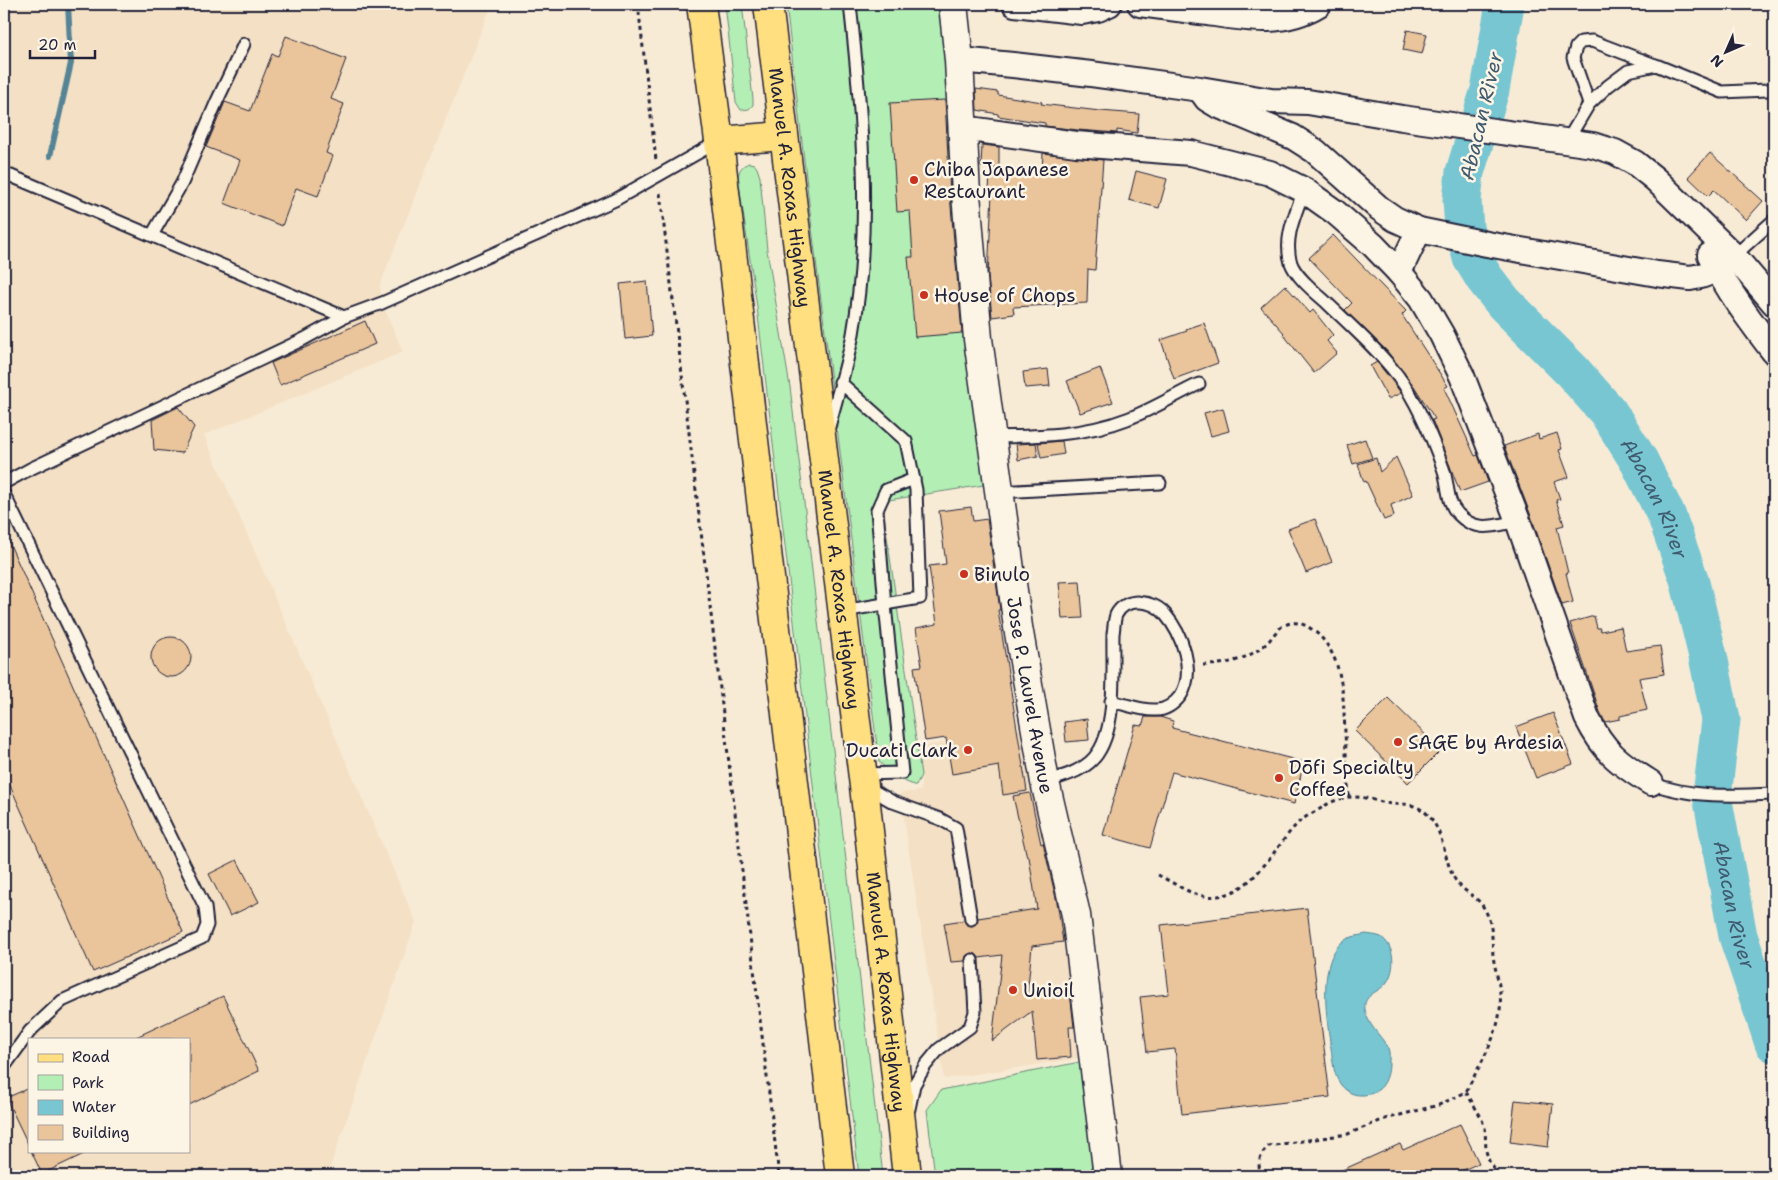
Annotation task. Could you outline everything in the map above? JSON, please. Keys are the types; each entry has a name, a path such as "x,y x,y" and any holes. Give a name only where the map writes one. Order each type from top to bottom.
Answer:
{"main road":[{"path":"702,4 840,1176"},
{"name":"Manuel A. Roxas Highway","path":"768,4 863,780 907,1176"},
{"path":"719,141 783,136"}],"street":[{"name":"Jose P. Laurel Avenue","path":"953,4 958,53 966,194 978,330 991,437 1018,627 1045,782 1076,915 1108,1176"},
{"path":"1015,4 1082,12 1098,9 1109,4"},
{"path":"1140,4 1256,20 1278,19 1308,10 1319,4"},
{"path":"958,53 1092,67 1201,82 1228,87 1271,101 1308,102 1402,118 1593,145 1614,152 1635,163 1655,179 1692,218 1725,263 1774,303"},
{"path":"1201,82 1207,99 1216,105 1293,137 1315,151 1379,208 1395,219 1418,230 1487,244 1678,277 1690,278 1701,276 1725,263"},
{"path":"963,128 1076,144 1191,153 1270,173 1304,190 1335,212 1373,245 1399,272 1420,299 1442,335 1462,376 1518,521 1580,700 1597,738 1608,753 1625,767 1651,783"},
{"path":"1399,272 1418,230"},
{"path":"1725,263 1742,308 1774,352"}],"lane":[{"path":"822,452 852,336 860,282 864,209 861,119 850,4"},
{"path":"1589,104 1573,58 1576,47 1581,42 1592,41 1722,92 1774,88"},
{"path":"152,235 182,183 244,44"},
{"path":"1567,141 1589,104 1608,86 1628,71 1656,65"},
{"path":"4,483 38,465 304,339 344,317 382,303 615,200 719,141"},
{"path":"4,173 344,317"},
{"path":"1304,190 1290,230 1288,249 1292,265 1304,282 1373,347 1398,377 1416,404 1444,471 1450,504 1458,515 1479,528 1518,521"},
{"path":"1725,263 1774,220"},
{"path":"840,382 906,441 916,490 920,598 841,612"},
{"path":"991,437 1051,435 1105,427 1129,419 1199,384"},
{"path":"863,780 902,772 877,510 886,490 914,479"},
{"path":"999,492 1160,483"},
{"path":"4,494 205,907 207,925 202,938 62,1001 30,1031 4,1067"},
{"path":"1045,782 1081,769 1100,750 1106,738 1111,701 1116,615 1122,608 1131,603 1142,602 1155,606 1164,614 1182,644 1188,663 1188,678 1183,692 1177,700 1164,709 1146,709 1111,701"},
{"path":"863,780 893,802 940,819 956,828 971,919"},
{"path":"1651,783 1668,790 1712,796 1774,794"},
{"path":"903,1145 914,1086 924,1066 939,1049 970,1027 975,1012 972,960"}],"path":[{"path":"638,4 779,1176"},
{"path":"1188,663 1216,665 1245,658 1267,643 1284,625 1294,622 1304,623 1315,632 1328,645 1338,666 1343,690 1348,796"},
{"path":"1158,875 1199,895 1224,896 1248,883 1271,859 1298,823 1328,803 1348,796 1364,798 1391,804 1414,805 1424,811 1440,835 1456,883 1483,906 1489,918 1501,1009 1495,1032 1466,1092 1439,1105 1385,1119 1348,1134 1269,1146 1262,1152 1259,1162 1262,1176"},
{"path":"1466,1092 1485,1128 1486,1151 1489,1161 1499,1176"}],"shaded area":[{"path":"4,4 492,4 380,285 382,303 403,352 204,435 416,922 327,1176 4,1176"},
{"path":"1022,728 1058,882 1080,1058 944,1079 900,793 921,791 920,747"}],"green space":[{"path":"725,4 742,4 753,99 753,105 749,109 741,110 736,102"},
{"path":"786,4 938,4 949,89 984,485 882,501 921,775 916,786 899,779 879,762"},
{"path":"749,163 754,164 760,177 767,250 790,387 883,1176 859,1176 757,307 738,178 741,169"},
{"path":"1080,1062 1094,1176 935,1176 927,1110 941,1090"}],"water":[{"path":"1366,934 1379,936 1386,941 1393,958 1393,964 1387,982 1369,996 1365,1004 1368,1020 1389,1050 1389,1070 1385,1081 1378,1090 1367,1095 1360,1095 1347,1091 1336,1077 1326,1009 1326,980 1332,955 1339,945 1355,936"}],"building":[{"path":"1407,30 1427,34 1422,54 1403,50"},
{"path":"286,36 346,59 331,99 344,104 326,153 333,156 318,196 296,188 282,226 224,203 240,160 206,147 225,102 250,111 272,54 278,56"},
{"path":"976,89 998,92 998,95 1042,102 1041,104 1139,114 1137,133 1117,130 1117,133 1045,126 1045,123 998,116 998,114 977,110"},
{"path":"945,100 950,195 962,333 915,337 908,257 913,257 910,211 897,212 890,103"},
{"path":"982,145 999,147 999,168 981,167"},
{"path":"1043,153 1103,160 1095,270 1088,269 1087,303 1013,307 1014,314 992,317 988,276 992,193 989,193 990,169 1042,171"},
{"path":"1710,153 1763,201 1746,220 1714,190 1708,196 1688,177"},
{"path":"1136,171 1167,179 1159,208 1129,200"},
{"path":"1333,235 1406,311 1402,315 1448,386 1444,388 1475,456 1478,455 1488,482 1460,492 1432,420 1435,419 1414,386 1387,351 1345,310 1352,303 1309,258"},
{"path":"647,281 652,336 625,339 620,284"},
{"path":"1285,285 1310,313 1313,310 1333,335 1327,341 1337,353 1314,373 1284,333 1261,307"},
{"path":"365,321 375,344 280,385 271,363"},
{"path":"1204,323 1218,363 1174,379 1161,340"},
{"path":"1377,362 1401,393 1388,399 1370,366"},
{"path":"1100,368 1113,402 1080,413 1067,381"},
{"path":"1048,369 1050,386 1025,388 1023,372"},
{"path":"178,407 194,427 182,453 154,450 152,420"},
{"path":"1223,408 1229,431 1211,436 1204,413"},
{"path":"1557,433 1562,449 1559,450 1569,477 1554,482 1560,499 1556,500 1564,525 1557,527 1573,602 1562,605 1504,446 1538,434 1539,439"},
{"path":"1365,439 1372,458 1353,464 1347,445"},
{"path":"1062,441 1064,454 1041,458 1038,443"},
{"path":"1036,443 1038,456 1018,460 1016,444"},
{"path":"1396,457 1413,495 1391,505 1394,516 1384,520 1366,481 1364,482 1358,464 1376,458 1380,472"},
{"path":"971,507 973,521 987,519 1000,610 998,610 1027,791 1003,795 999,766 952,774 946,738 925,741 914,667 922,666 916,628 937,624 929,566 946,564 939,511"},
{"path":"1315,519 1332,562 1306,573 1288,529"},
{"path":"4,531 183,932 93,972 4,772"},
{"path":"1080,581 1083,618 1062,619 1059,582"},
{"path":"1594,616 1597,628 1600,628 1601,631 1621,627 1626,651 1660,646 1664,674 1639,678 1647,710 1620,716 1620,719 1605,722 1570,623"},
{"path":"171,637 185,643 191,657 185,671 171,677 157,671 151,657 157,643"},
{"path":"1388,698 1441,750 1408,783 1355,731"},
{"path":"1553,713 1573,764 1536,778 1516,727"},
{"path":"1145,717 1160,717 1173,721 1172,728 1304,762 1294,804 1172,772 1150,848 1103,835 1135,725 1142,726"},
{"path":"1087,719 1089,740 1066,742 1064,722"},
{"path":"1030,793 1058,907 1063,942 1032,946 1027,996 1070,992 1074,1027 1069,1027 1071,1057 1037,1060 1032,1011 992,1041 1002,955 979,958 976,954 971,953 966,956 965,961 951,962 944,923 964,920 966,924 972,926 976,924 978,918 1037,909 1029,857 1027,857 1013,796"},
{"path":"237,860 259,902 230,916 209,874"},
{"path":"1307,908 1330,1097 1182,1114 1175,1049 1147,1052 1140,997 1169,994 1161,925"},
{"path":"223,996 259,1071 190,1105 190,1038 134,1038"},
{"path":"28,1088 28,1144 6,1098"},
{"path":"1515,1100 1553,1104 1548,1147 1510,1142"},
{"path":"1460,1124 1479,1163 1450,1176 1329,1176 1400,1144 1403,1150"},
{"path":"31,1152 88,1152 42,1174"}],"waterway":[{"path":"50,156 71,63 68,4"},
{"name":"Abacan River","path":"1505,4 1490,90 1465,172 1462,200 1464,228 1472,258 1485,279 1504,303 1572,371 1608,412 1639,461 1667,517 1689,579 1721,720 1712,796 1738,936 1774,1043"}],"place":[{"name":"Chiba Japanese Restaurant","path":"914,180"},
{"name":"House of Chops","path":"924,295"},
{"name":"Binulo","path":"964,574"},
{"name":"SAGE by Ardesia","path":"1398,742"},
{"name":"Ducati Clark","path":"968,750"},
{"name":"Dōfi Specialty Coffee","path":"1279,778"},
{"name":"Unioil","path":"1013,990"}]}
